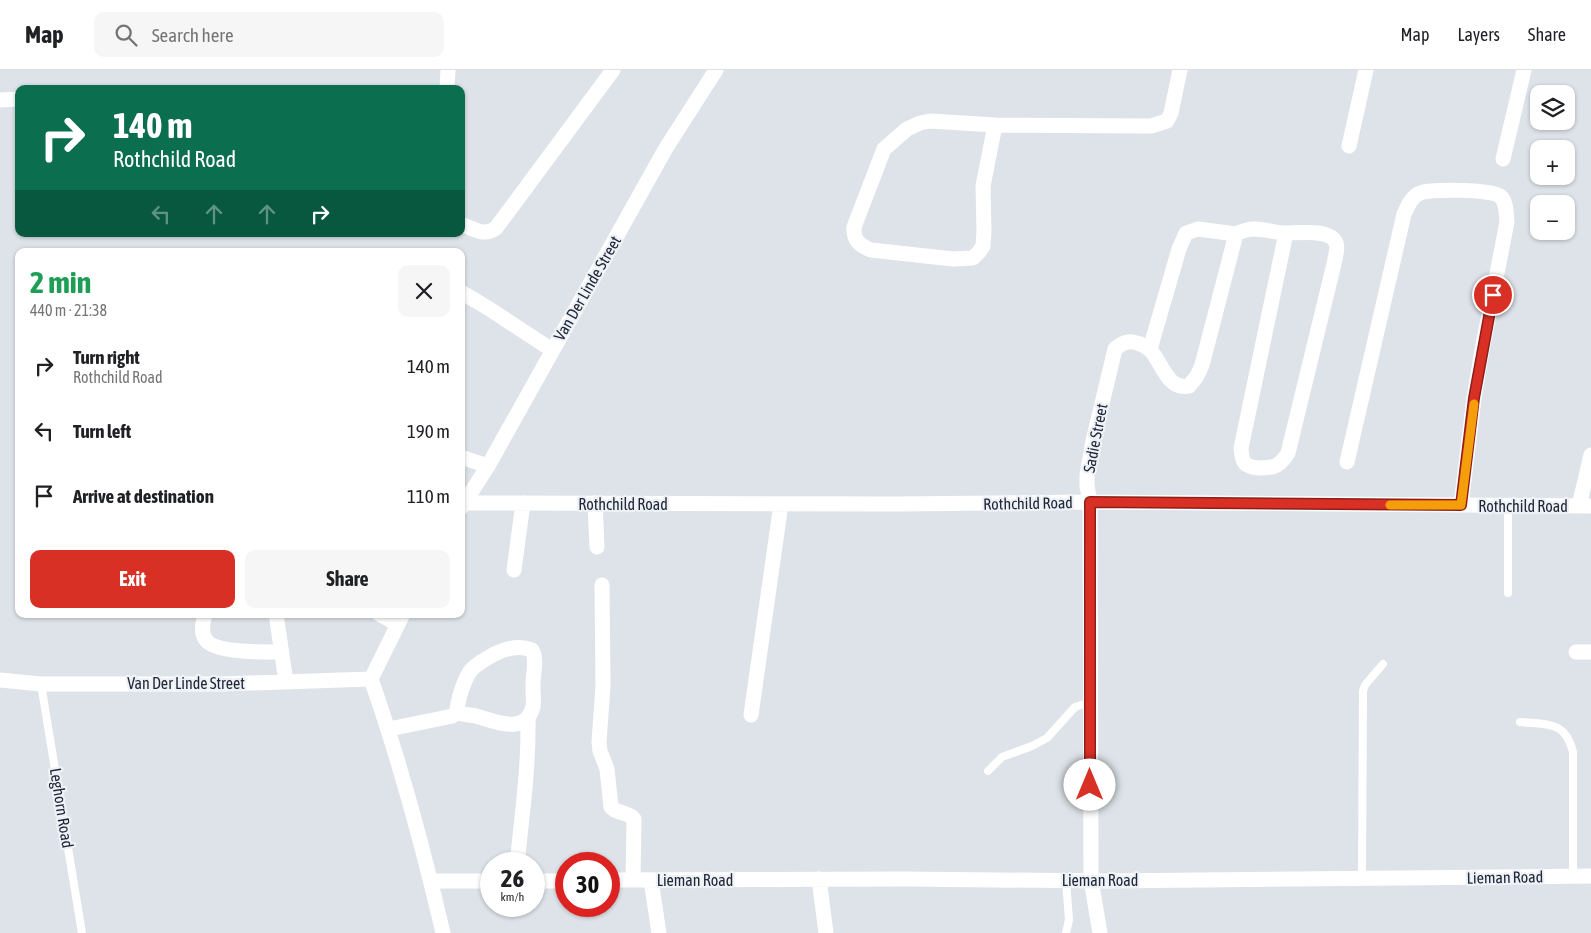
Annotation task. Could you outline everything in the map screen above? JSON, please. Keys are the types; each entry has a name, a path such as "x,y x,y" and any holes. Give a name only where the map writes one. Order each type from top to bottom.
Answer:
{"street":[{"path":"447,85 448,70"},
{"path":"465,225 486,233 496,228 613,70"},
{"name":"Van Der Linde Street","path":"465,503 488,466 666,148 716,70"},
{"path":"996,126 984,186 983,246 973,258 953,259 871,250 860,245 853,233 854,227 884,149 908,129 920,123 930,121 996,126 1151,126 1166,120 1171,114 1180,70"},
{"path":"1349,146 1366,70"},
{"path":"1503,159 1524,70"},
{"path":"0,100 15,98"},
{"path":"1347,462 1404,214 1412,199 1420,193 1433,190 1495,193 1501,197 1505,205 1507,222 1474,398 1461,505"},
{"path":"1236,234 1202,365 1193,382 1185,387 1171,382 1150,349 1179,249 1186,234 1198,230 1236,234 1245,230 1255,229 1286,233 1305,232 1332,236 1337,246 1334,264 1288,454 1274,467 1265,468 1250,468 1244,463 1241,458 1241,448 1286,233"},
{"path":"465,294 552,350"},
{"name":"Sadie Street","path":"1100,933 1090,880 1090,502 1087,475 1093,441 1115,349 1122,343 1130,341 1150,349"},
{"path":"1585,506 1591,454"},
{"path":"465,458 488,466"},
{"name":"Rothchild Road","path":"465,506 523,503 1090,502 1585,506"},
{"path":"514,570 523,503"},
{"path":"595,503 596,547"},
{"path":"751,716 781,504"},
{"path":"602,585 603,686 599,742 600,751 607,769 611,807 615,811 632,816 634,819 633,880"},
{"path":"204,618 202,624 206,641 215,647 236,651 281,652"},
{"path":"277,618 286,682"},
{"path":"400,619 371,679 389,729 431,881 443,933"},
{"path":"457,713 457,705 471,669 505,649 523,647 532,650 535,662 532,680 533,706 528,717 528,742 518,852"},
{"name":"Van Der Linde Street","path":"0,680 41,684 222,684 371,679"},
{"path":"389,729 452,716 457,713 510,724 521,722 528,717"},
{"name":"Lieman Road","path":"620,880 1090,880 1591,876"},
{"path":"819,879 826,933"},
{"path":"651,880 659,933"},
{"path":"431,881 480,881"}],"lane":[{"path":"1508,506 1508,593"},
{"path":"1362,878 1363,691 1365,685 1383,664"},
{"name":"Leghorn Road","path":"41,684 82,933"},
{"path":"988,770 1002,757 1048,738 1076,706 1090,702"},
{"path":"1520,722 1560,728 1567,735 1571,743 1573,752 1572,876"},
{"path":"1066,880 1069,920 1066,933"}],"slow traffic":[{"path":"1390,505 1461,505 1474,404"}],"route":[{"path":"1090,785 1090,502 1461,505 1474,398 1493,295"}]}
